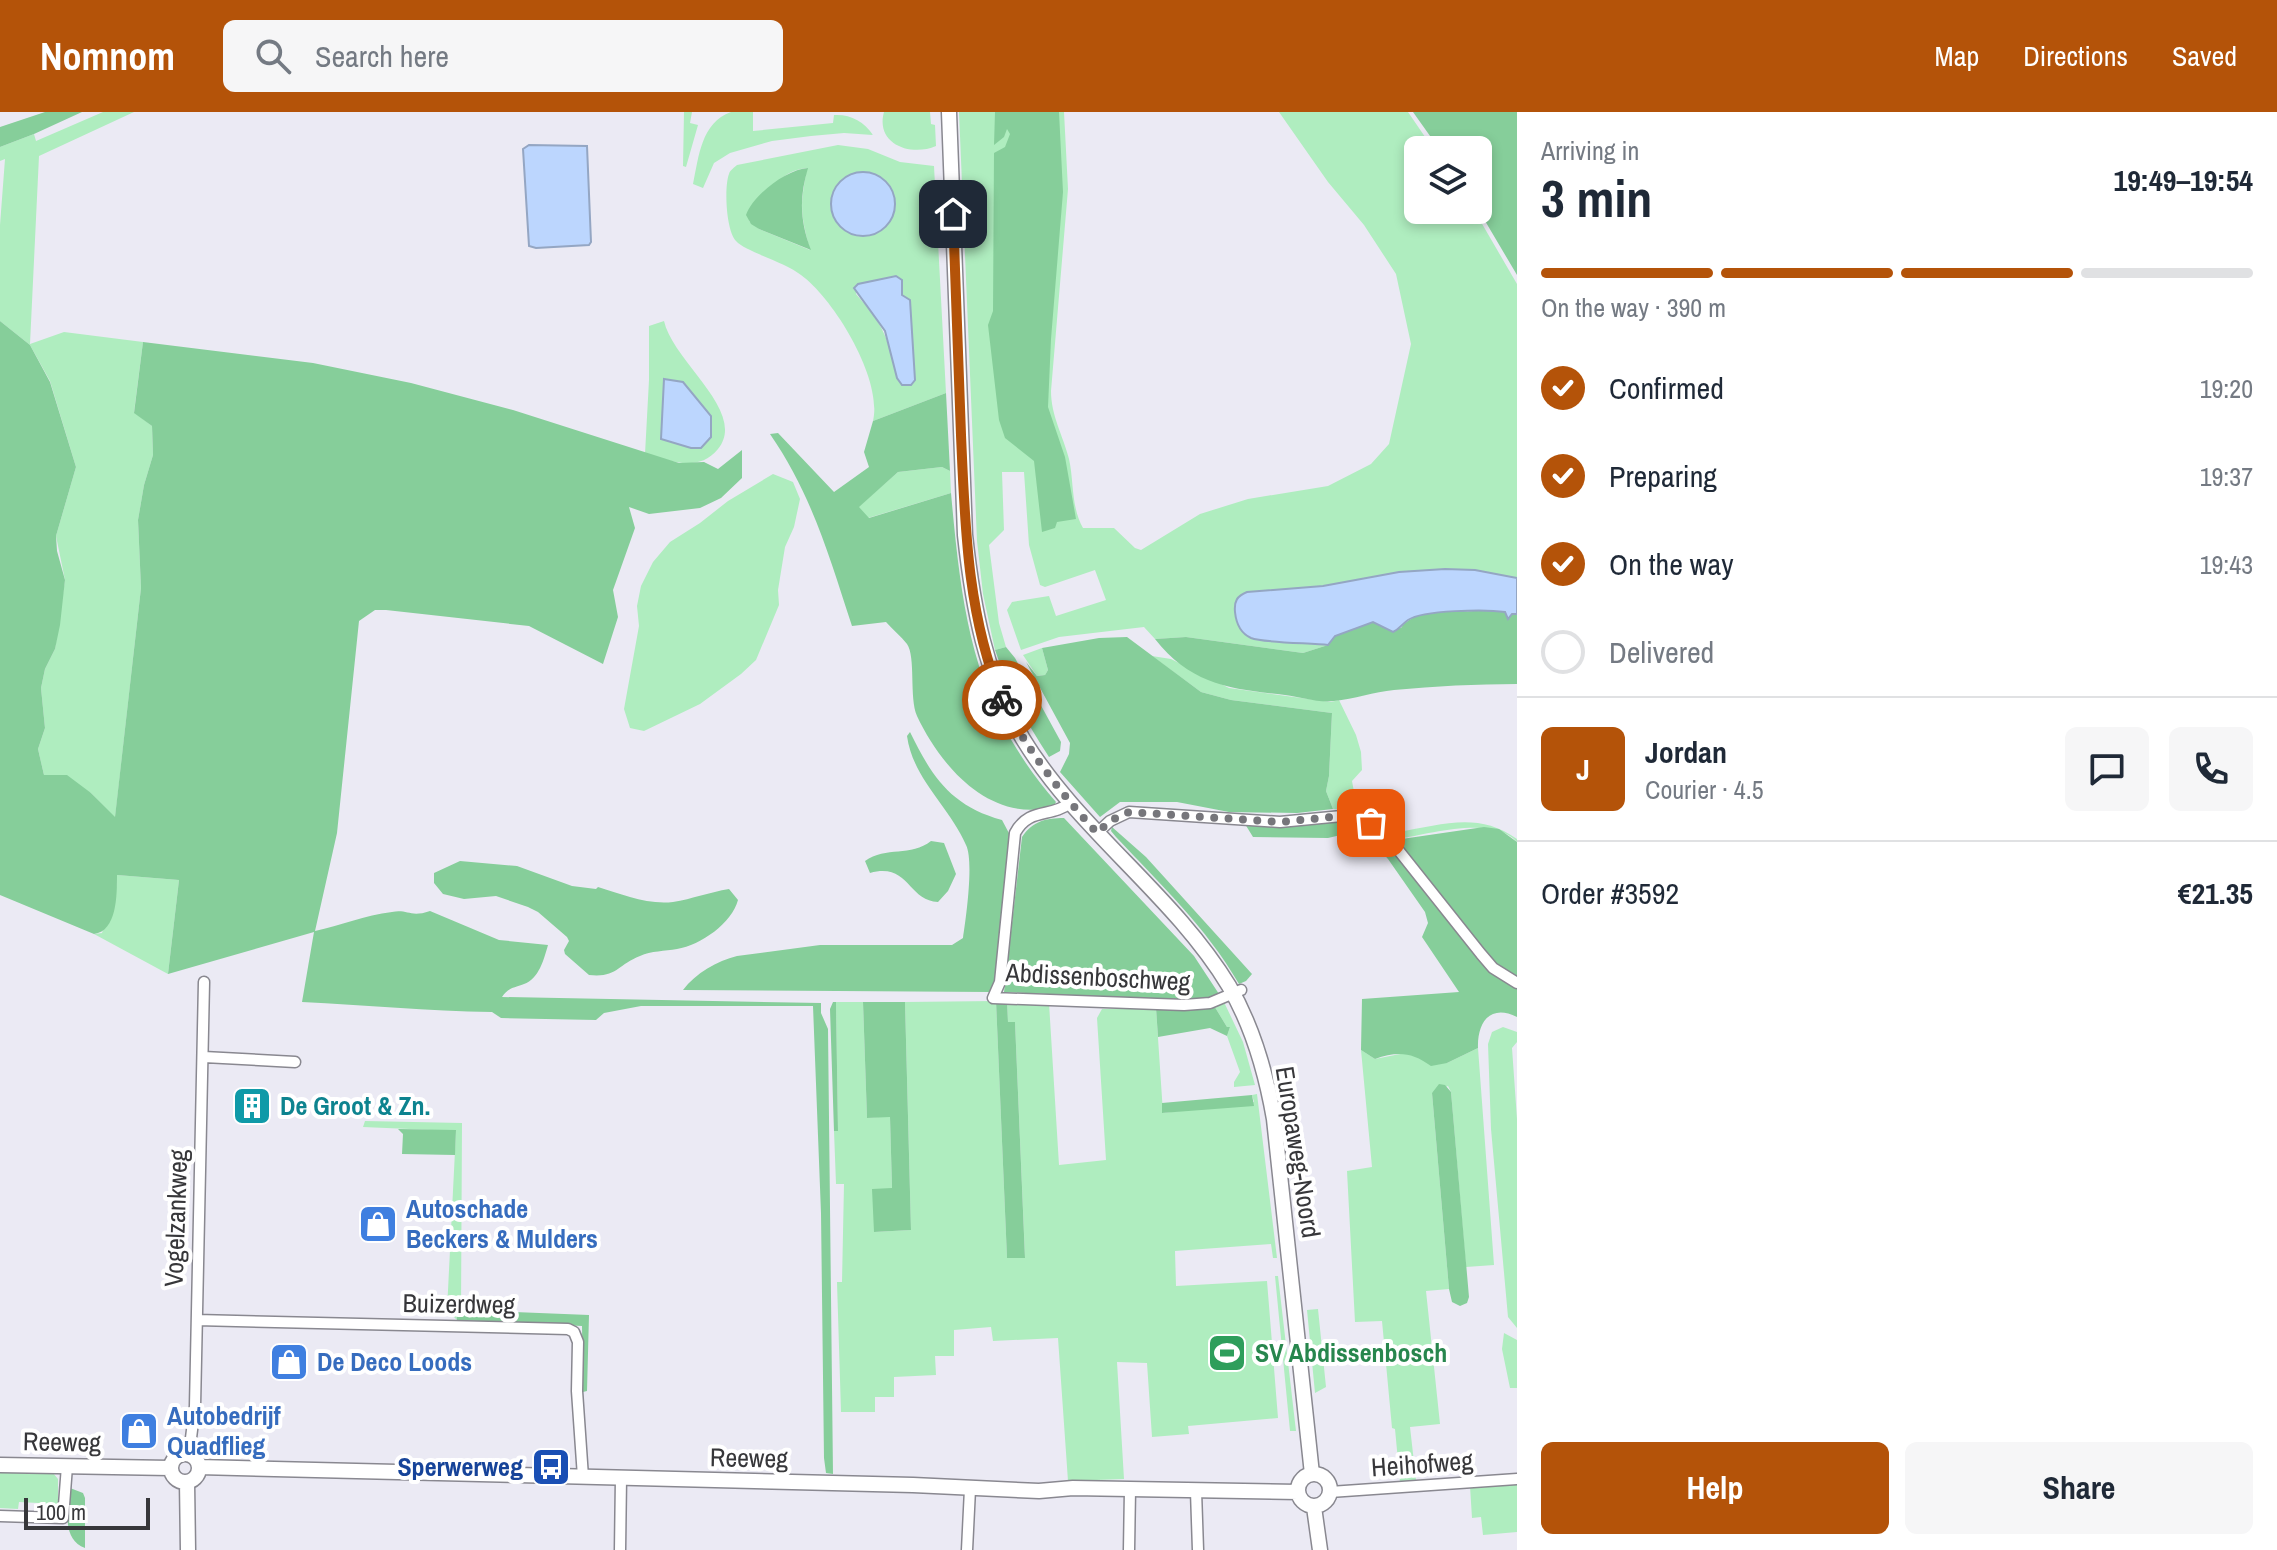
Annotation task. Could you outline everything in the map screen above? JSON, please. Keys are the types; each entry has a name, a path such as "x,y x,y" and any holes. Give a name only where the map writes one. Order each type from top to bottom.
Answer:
{"street":[{"name":"Europaweg-Noord","path":"949,112 965,535 984,650 1002,701 1035,757 1070,803 1181,922 1237,992 1256,1047 1274,1119 1312,1474"},
{"name":"Abdissenboschweg","path":"1070,803 1062,809 1030,816 1015,833 1000,982 993,998 1184,1005 1210,1003 1237,992"},
{"path":"1097,833 1110,821 1129,812 1280,822 1352,815 1359,817 1384,832 1493,968 1517,983"},
{"name":"Vogelzankweg","path":"189,1454 194,1420 204,982"},
{"path":"204,1057 295,1062"},
{"name":"Buizerdweg","path":"197,1320 568,1329 574,1332 578,1342 577,1391 583,1477"},
{"path":"189,1454 199,1467 197,1475 187,1482 178,1480 170,1468 176,1456 189,1454"},
{"name":"Reeweg","path":"0,1465 170,1468"},
{"path":"0,1516 63,1518 67,1466"},
{"name":"Reeweg","path":"199,1467 970,1489 1298,1492"},
{"path":"1312,1474 1326,1479 1330,1492 1323,1504 1314,1507 1305,1504 1298,1492 1300,1482 1312,1474"},
{"path":"620,1550 621,1478"},
{"name":"Heihofweg","path":"1330,1492 1517,1479"},
{"path":"187,1482 188,1550"},
{"path":"967,1550 970,1489"},
{"path":"1129,1550 1130,1490"},
{"path":"1196,1491 1198,1550"},
{"path":"1314,1507 1320,1550"}],"green space":[{"path":"45,112 82,112 0,147 0,127"},
{"path":"103,112 134,112 39,156 30,344 64,332 143,342 134,412 152,426 153,455 138,520 141,588 115,818 91,793 44,775 38,749 45,728 41,688 45,669 55,649 65,580 56,536 76,467 50,381 30,345 0,321 0,225 5,159 0,161 0,147 34,134 36,141"},
{"path":"684,112 692,112 690,123 698,125 686,167 683,166"},
{"path":"731,112 753,112 753,131 833,123 834,115 840,115 861,122 873,135 844,133 772,141 730,153 714,163 703,188 693,184 707,132 721,117"},
{"path":"884,112 930,112 931,124 935,125 936,146 916,150 897,145 885,132"},
{"path":"959,112 1064,112 1068,189 1051,391 1053,409 1069,459 1075,503 1083,528 1114,528 1141,550 1200,514 1248,499 1328,486 1371,464 1389,444 1411,344 1396,274 1364,225 1328,182 1279,112 1408,112 1424,136 1404,136 1404,224 1482,224 1517,284 1517,578 1399,572 1323,586 1247,592 1251,638 1328,645 1303,653 1186,637 1155,639 1144,627 1059,637 1021,650 1007,610 1012,602 1049,596 1056,616 1106,600 1095,570 1045,587 1040,585 1029,545 1024,472 1002,472 1004,530 989,545 999,623 1006,647 995,650 983,594 977,541"},
{"path":"995,112 1059,112 1063,192 1048,407 1065,457 1076,519 1057,522 1055,528 1042,532 1034,461 1005,438 999,420 988,325 993,311 994,153 1005,147 1010,134 1007,129 1004,137 994,145"},
{"path":"1413,112 1517,112 1517,275 1487,224 1492,224 1492,136 1430,136"},
{"path":"838,145 868,149 900,162 934,166 946,393 873,421 871,384 853,341 828,302 801,275 736,241 728,218 727,180 737,165","holes":["807,168 802,209 810,250 759,229 749,221 780,180","896,276 902,280 902,295 909,312 915,380 897,378 884,333 856,294 858,284"]},
{"path":"808,168 802,209 811,250 759,229 751,224 746,215 756,199 772,184 790,173"},
{"path":"0,321 30,345 50,382 76,467 56,536 65,580 55,649 45,669 41,688 45,728 38,749 44,775 67,775 115,817 141,588 138,520 153,455 152,426 134,413 143,342 313,363 411,383 513,410 679,463 704,462 718,469 742,450 742,478 721,498 700,508 649,514 629,507 635,528 613,590 618,617 603,664 529,626 386,610 375,610 359,621 337,833 315,931 382,913 397,911 418,914 430,911 499,940 548,945 534,978 509,990 502,997 821,1003 821,1013 828,1029 833,1474 826,1473 824,1458 821,1213 813,1006 641,1006 604,1013 596,1020 501,1018 492,1012 302,1002 314,932 168,974 179,880 117,875 116,902 111,919 102,931 94,934 0,895"},
{"path":"664,321 670,337 706,386 723,419 725,435 718,449 702,461 684,463 645,454 649,326"},
{"path":"946,393 950,471 942,467 898,472 859,507 869,518 951,493 960,579 976,657 1006,731 1056,802 1053,807 1030,810 1009,807 989,799 970,787 940,754 917,716 907,644 886,622 852,626 808,503 770,434 778,433 834,492 869,467 864,452 873,421"},
{"path":"942,467 950,471 951,493 868,518 858,507 898,472"},
{"path":"773,474 793,482 800,499 794,527 785,547 778,590 779,605 756,660 700,704 644,731 630,728 624,709 639,626 637,606 641,586 653,562 670,542"},
{"path":"1490,610 1517,614 1517,684 1409,689 1316,701 1213,682 1183,666 1155,639 1186,637 1303,653 1328,645 1335,636 1373,622 1380,623 1386,629 1401,628 1409,620 1430,613"},
{"path":"1127,637 1201,692 1231,700 1332,713 1326,791 1333,809 1297,813 1229,812 1177,802 1120,802 1100,817 1060,772 1069,754 1070,743 1026,662 1037,676 1045,675 1048,670 1042,648 1099,638"},
{"path":"1006,647 1061,742 1060,751 1049,757 1018,705 1000,664 995,650"},
{"path":"1042,648 1048,670 1045,675 1037,676 1023,655"},
{"path":"1152,656 1171,659 1229,688 1331,702 1339,700 1361,752 1362,770 1352,781 1354,792 1398,832 1459,822 1474,823 1502,830 1517,842 1493,829 1477,828 1398,839 1366,810 1333,809 1326,791 1332,713 1231,700 1201,692"},
{"path":"910,732 926,763 945,788 969,807 1002,820 1011,837 997,980 989,992 683,990 707,968 737,956 820,945 952,945 963,938 969,890 966,845 916,766 907,736"},
{"path":"1064,818 1194,956 1219,994 1210,1001 1100,1000 1088,996 1004,992 1022,837 1040,822"},
{"path":"1365,822 1388,841 1484,827 1499,829 1517,842 1517,1017 1508,1013 1493,1014 1483,1024 1478,1048 1447,1063 1431,1066 1404,1054 1375,1059 1361,1050 1362,999 1459,992 1422,937 1428,923 1425,912 1388,859 1362,837 1345,834 1328,838 1253,837 1245,824 1277,826"},
{"path":"1112,827 1146,857 1252,974 1246,981 1239,984 1197,925 1116,837 1111,831"},
{"path":"931,841 944,843 956,874 948,891 938,902 920,896 893,873 870,873 865,861 881,854 915,849"},
{"path":"460,861 517,866 572,886 598,887 654,902 673,902 729,889 738,900 722,925 696,943 644,954 606,975 589,975 565,954 569,941 567,937 538,912 496,896 464,899 443,894 434,883 434,873"},
{"path":"117,875 179,880 168,974 94,934 102,933"},
{"path":"1223,1000 1243,1042 1255,1085 1234,1087 1240,1072 1227,1036 1230,1027 1227,1027 1213,1004"},
{"path":"996,1001 1007,1258 1025,1257 1015,1022 1008,1022 1007,1001 1049,1003 1059,1165 1106,1160 1097,1018 1102,1009 1156,1008 1163,1113 1254,1102 1252,1095 1257,1094 1277,1258 1273,1258 1271,1244 1175,1251 1176,1286 1267,1281 1278,1418 1188,1426 1189,1434 1152,1437 1147,1363 1117,1362 1124,1479 1068,1481 1058,1338 993,1341 991,1327 954,1330 954,1356 935,1356 936,1375 894,1377 894,1397 875,1397 875,1412 841,1412 837,1282 842,1282 844,1184 836,1184 836,1002 863,1002 867,1118 890,1116 892,1189 874,1232 911,1230 905,1002"},
{"path":"996,1001 1007,1001 1008,1022 1015,1022 1025,1258 1007,1258"},
{"path":"836,1002 838,1131 834,1131 830,1009"},
{"path":"863,1002 905,1002 911,1230 874,1232 872,1189 892,1188 890,1117 867,1118"},
{"path":"1213,1004 1227,1027 1230,1027 1227,1036 1210,1028 1158,1037 1156,1008"},
{"path":"1503,1027 1517,1032 1517,1042 1512,1048 1517,1119 1517,1328 1508,1317 1491,1129 1488,1044 1492,1032"},
{"path":"1478,1048 1494,1265 1466,1267 1448,1086 1432,1093 1449,1289 1426,1291 1440,1424 1410,1427 1416,1480 1400,1482 1382,1321 1355,1322 1347,1171 1372,1167 1361,1050 1375,1059 1405,1053 1447,1063"},
{"path":"1439,1084 1445,1085 1451,1092 1469,1297 1467,1303 1460,1306 1452,1302 1449,1289 1432,1093"},
{"path":"1252,1095 1254,1106 1162,1113 1162,1103"},
{"path":"365,1121 462,1123 461,1310 456,1307 457,1320 447,1310 456,1131 363,1127"},
{"path":"398,1129 456,1130 455,1155 402,1154 403,1134"},
{"path":"1275,1276 1278,1276 1296,1431 1290,1431"},
{"path":"456,1306 461,1310 589,1315 587,1391 583,1392 582,1326 457,1320"},
{"path":"1318,1309 1326,1387 1315,1393 1307,1310"},
{"path":"1504,1333 1517,1340 1517,1388 1510,1388 1502,1349"},
{"path":"0,1470 53,1473 58,1479 58,1504 19,1502 18,1509 0,1508"},
{"path":"1517,1481 1517,1532 1483,1535 1481,1517 1472,1518 1470,1486"},
{"path":"70,1488 83,1493 85,1498 85,1548 77,1544 69,1531"}],"water":[{"path":"529,145 587,146 589,245 529,246 523,149"},
{"path":"863,172 881,178 889,186 895,204 889,222 881,230 863,236 845,230 837,222 831,204 837,186 845,178"},
{"path":"896,276 902,280 902,295 910,300 915,380 911,385 902,385 897,378 885,331 854,288 858,284"},
{"path":"664,379 683,382 711,416 711,437 701,448 661,439"},
{"path":"1475,570 1517,578 1517,614 1512,614 1508,619 1505,612 1496,611 1427,614 1408,620 1393,632 1373,622 1335,636 1328,645 1257,640 1247,636 1236,620 1236,602 1247,592 1323,586 1399,572"}],"way so far":[{"path":"1002,700 1046,773 1097,833 1121,814 1147,811 1280,822 1352,815 1371,823"}],"place":[{"name":"De Groot & Zn.","path":"252,1106"},
{"name":"Autoschade Beckers & Mulders","path":"378,1224"},
{"name":"SV Abdissenbosch","path":"1227,1353"},
{"name":"De Deco Loods","path":"289,1362"},
{"name":"Autobedrijf Quadflieg","path":"139,1431"},
{"name":"Sperwerweg","path":"551,1467"}],"route":[{"path":"953,214 965,535 977,622 992,677 1002,700"}]}
